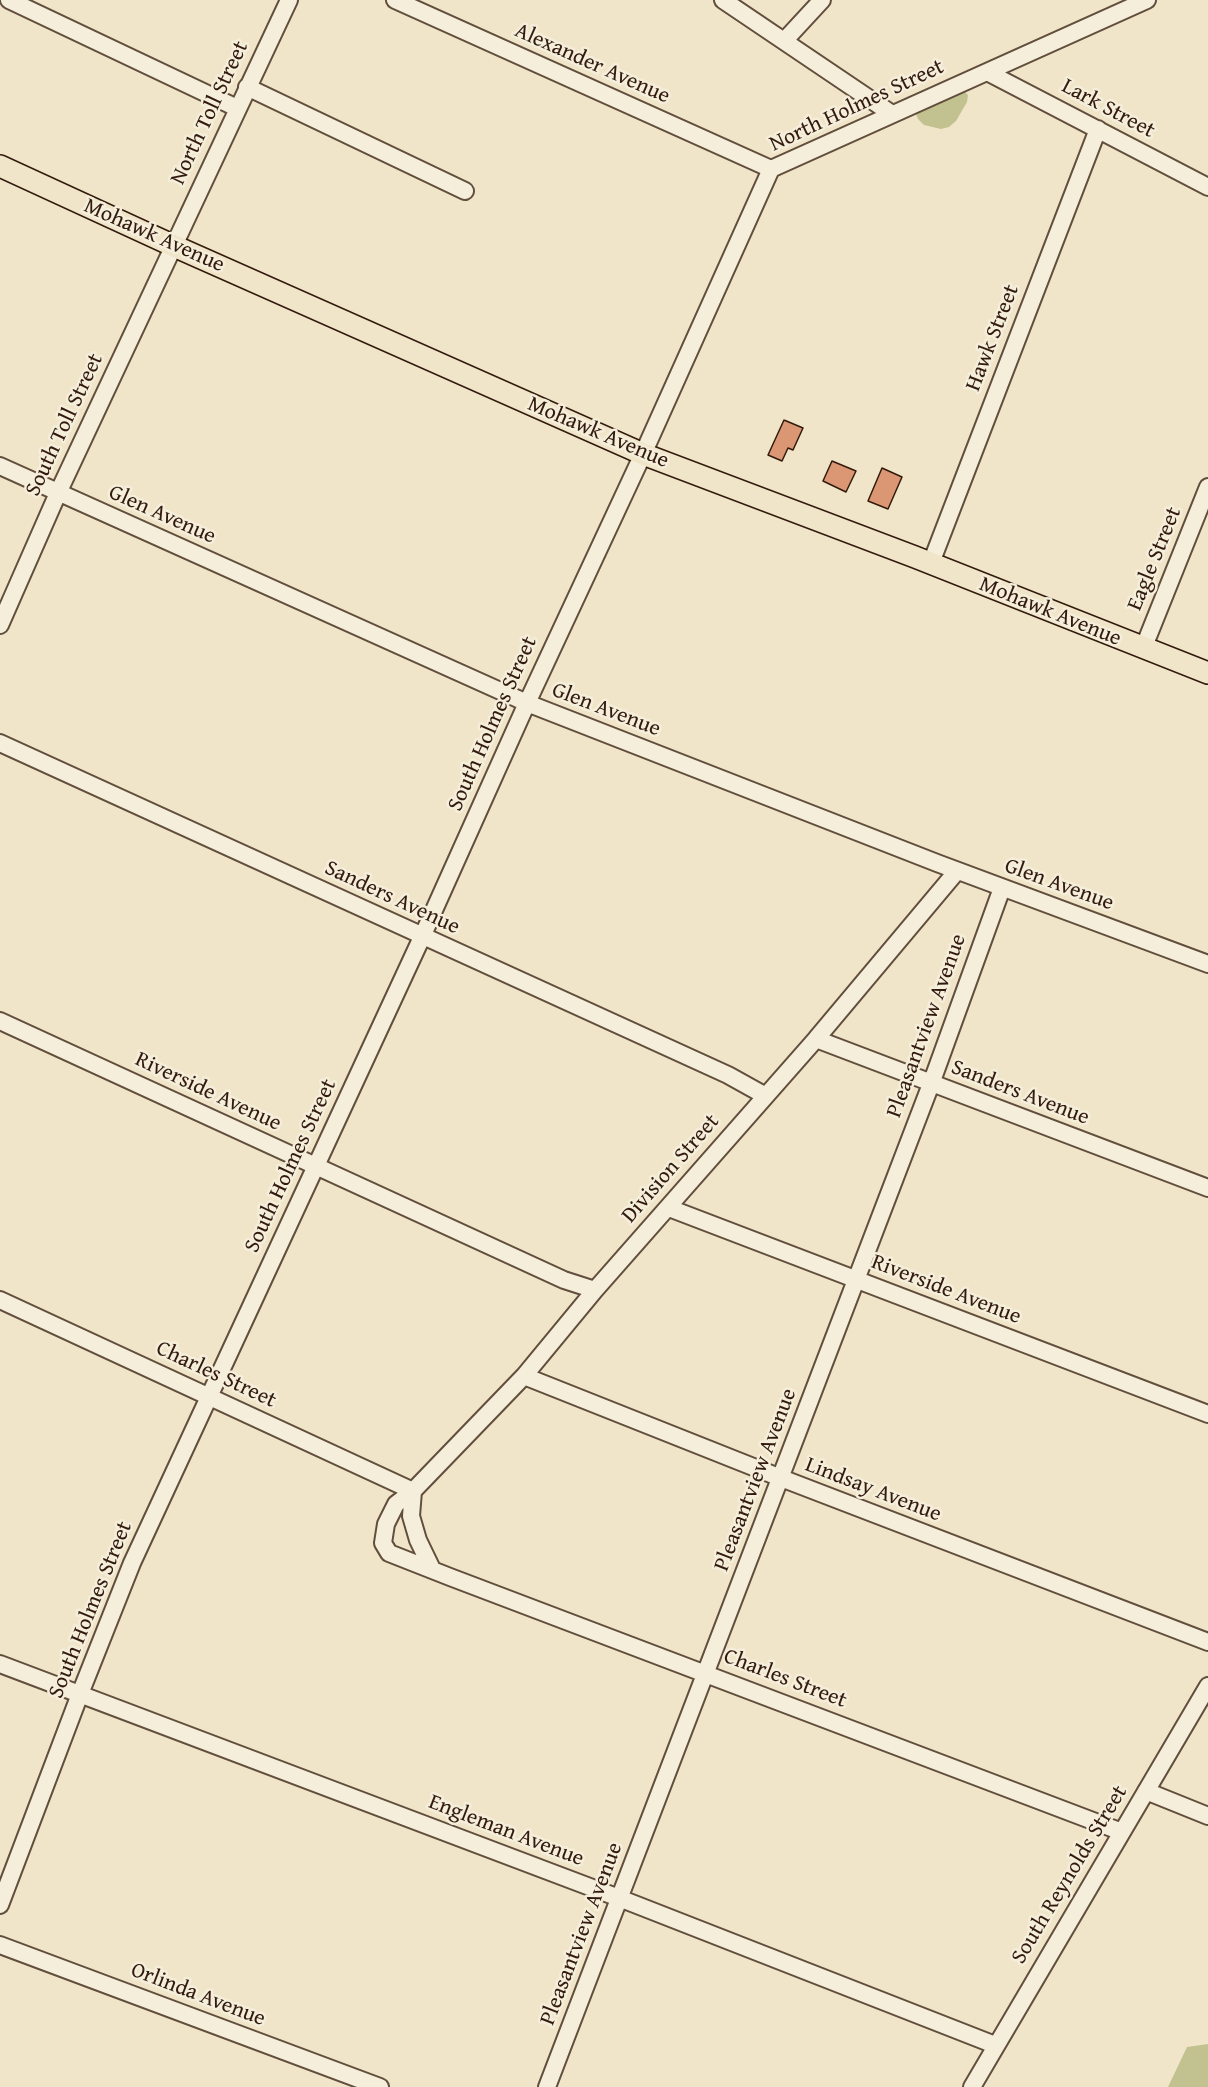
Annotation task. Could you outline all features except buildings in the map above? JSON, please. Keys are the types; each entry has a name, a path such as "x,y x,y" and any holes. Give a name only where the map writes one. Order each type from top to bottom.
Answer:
{"main road":[{"name":"Mohawk Avenue","path":"0,166 174,246 644,454 931,563 1208,673"}],"street":[{"path":"9,0 237,108"},
{"name":"North Toll Street","path":"174,246 289,0"},
{"name":"Alexander Avenue","path":"395,0 771,169"},
{"path":"723,0 892,114"},
{"path":"785,40 822,0"},
{"name":"North Holmes Street","path":"644,454 771,169 1147,0"},
{"name":"Lark Street","path":"987,72 1208,187"},
{"path":"247,87 465,191"},
{"name":"Hawk Street","path":"931,563 1098,129"},
{"name":"South Toll Street","path":"0,625 58,493 174,246"},
{"name":"South Holmes Street","path":"0,1905 132,1563 422,937 527,703 644,454"},
{"name":"Glen Avenue","path":"0,466 527,703 1002,888 1208,964"},
{"name":"Eagle Street","path":"1143,649 1208,487"},
{"name":"Sanders Avenue","path":"0,743 728,1075 764,1095"},
{"name":"Division Street","path":"413,1491 524,1376 595,1290 816,1038 957,870"},
{"name":"Pleasantview Avenue","path":"547,2087 931,1084 1002,888"},
{"name":"Riverside Avenue","path":"0,1021 564,1280 595,1290"},
{"name":"Sanders Avenue","path":"816,1038 931,1084 1208,1188"},
{"name":"Riverside Avenue","path":"669,1208 1208,1414"},
{"name":"Charles Street","path":"0,1300 413,1491 396,1504 386,1524 382,1543 389,1554 1122,1832"},
{"name":"Lindsay Avenue","path":"524,1376 781,1478 1208,1642"},
{"path":"413,1491 411,1516 418,1540 432,1569"},
{"name":"Engleman Avenue","path":"0,1664 619,1898 995,2045"},
{"name":"South Reynolds Street","path":"972,2087 1208,1686"},
{"path":"1146,1791 1208,1816"},
{"name":"Orlinda Avenue","path":"0,1945 380,2087"}],"green space":[{"path":"965,92 968,95 967,102 956,121 949,127 941,129 924,125 918,119 916,114"},
{"path":"1208,2044 1208,2087 1168,2087 1187,2047"}]}
